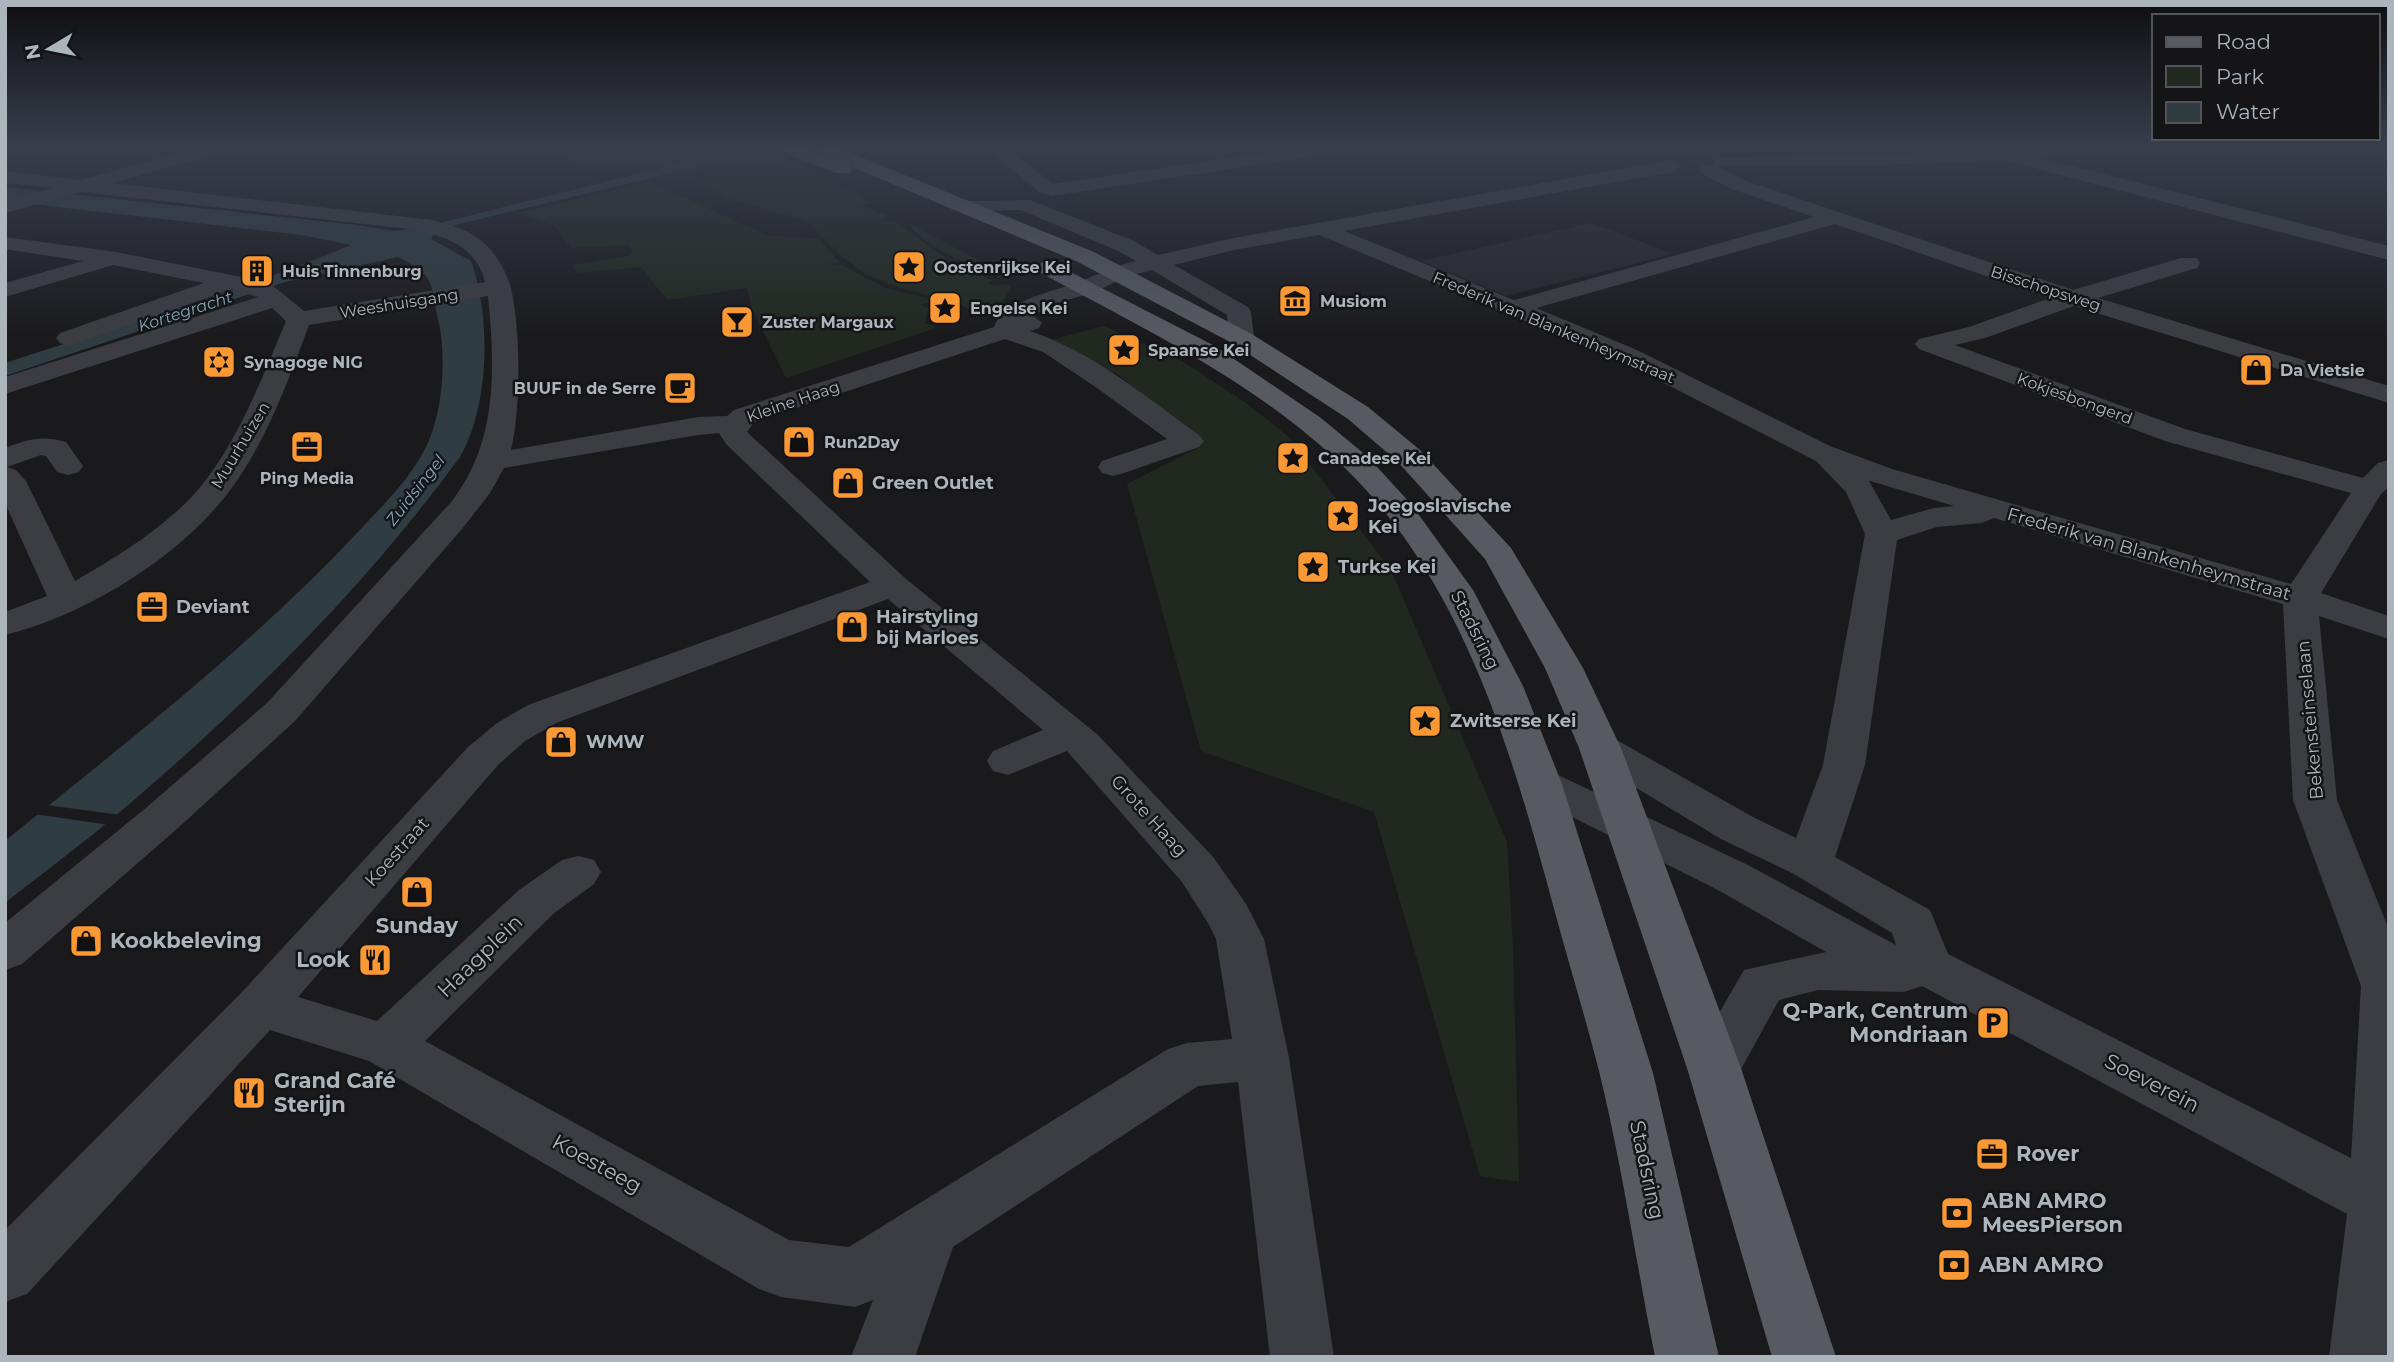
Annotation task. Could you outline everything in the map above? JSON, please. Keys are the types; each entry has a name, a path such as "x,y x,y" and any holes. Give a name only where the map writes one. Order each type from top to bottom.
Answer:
{"main road":[{"path":"931,211 989,238"},
{"name":"Stadsring","path":"975,211 1104,286 1206,351 1311,424 1357,463 1400,510 1456,590 1504,686 1541,784 1626,1073 1687,1357"},
{"name":"Stadsring","path":"1035,262 1241,338 1358,413 1409,456 1499,555 1564,668 1600,748 1714,1068 1804,1357"}],"street":[{"path":"5,951 156,824 280,713 448,524 480,483 492,461 502,408 503,336 500,287 491,261 480,249 437,228 291,211"},
{"name":"Stadsring","path":"1040,211 1119,243 1239,312 1241,338"},
{"name":"Kleine Haag","path":"492,461 546,454 698,426 735,424 744,416 1006,331 1154,263 1234,244 1417,211"},
{"name":"Bisschopsweg","path":"1813,211 2073,298 2389,395"},
{"path":"2224,211 2389,253"},
{"path":"1514,307 1835,218"},
{"name":"Frederik van Blankenheymstraat","path":"1322,229 1628,355 1820,452 1998,511 2300,598 2389,628"},
{"path":"2343,241 2389,230"},
{"path":"5,243 116,258 254,289 299,320"},
{"path":"5,290 116,258"},
{"path":"2073,298 2189,263"},
{"name":"Weeshuisgang","path":"299,320 500,287"},
{"path":"45,346 254,289"},
{"path":"5,386 254,289"},
{"name":"Kokjesbongerd","path":"2073,298 1976,333 1928,344 2175,435 2379,479"},
{"name":"Muurhuizen","path":"5,624 67,601 134,561 190,517 219,484 266,403 299,320"},
{"path":"1006,331 1052,347 1107,382 1189,441 1113,467"},
{"name":"Grote Haag","path":"735,424 733,432 736,438 892,585 1078,739 1198,870 1229,917 1240,939 1262,1058 1302,1357"},
{"path":"5,459 38,446 57,448 68,466"},
{"name":"Frederik van Blankenheymstraat","path":"1820,452 1849,473 1861,491 1881,534 1934,518 1998,511"},
{"path":"5,476 11,481 67,601"},
{"path":"2300,598 2379,479"},
{"path":"1810,863 1844,765 1881,534"},
{"name":"Koestraat","path":"5,1273 260,1006 483,756 511,732 542,714 892,585"},
{"name":"Bekensteinselaan","path":"2300,598 2315,800 2387,987"},
{"path":"1008,761 1078,739"},
{"path":"1600,748 1737,828 1810,863 1913,923 1915,969 1818,971 1762,984 1714,1068"},
{"path":"1541,784 1630,827"},
{"name":"Soeverein","path":"1630,827 2378,1201"},
{"name":"Haagplein","path":"386,1045 536,902 578,872"},
{"path":"2361,1357 2378,1201 2387,987"},
{"name":"Koesteeg","path":"260,1006 386,1045 781,1268 855,1277 1187,1065 1262,1058"},
{"path":"883,1357 930,1229"}],"shaded area":[{"path":"1591,223 1673,254 1506,296 1421,261"}],"green space":[{"path":"527,211 713,211 766,235 819,239 840,263 830,264 842,265 885,288 934,300 921,305 928,308 925,324 936,326 931,330 786,378 752,309 747,288 667,300 641,267 578,273 572,265 629,256 633,251 628,245 571,248 555,226 517,213"},
{"path":"770,211 874,211 888,216 882,218 883,221 896,222 947,259 993,281 988,283 993,286 1006,284 1011,287 1002,304 978,315 960,304 894,286 865,274 844,258 808,222"},
{"path":"909,223 1006,275 998,276 949,255 924,239"},
{"path":"1104,326 1184,362 1246,403 1289,437 1391,570 1507,842 1513,946 1519,1182 1480,1176 1374,812 1201,751 1127,484 1200,447 1199,439 1117,374 1044,342"}],"water":[{"path":"89,211 223,211 393,231 420,228 490,211 515,211 459,224 435,233 431,239 471,261 482,308 482,387 470,436 460,457 387,550 265,680 179,761 87,839 5,903 5,841 230,655 315,576 398,489 416,465 430,438 440,396 443,366 433,290 420,270 398,257 285,282 5,376 5,363 223,293 351,245 302,235"}],"pier":[{"path":"46,805 121,815 110,825 34,814"}],"place":[{"name":"Oostenrijkse Kei","path":"909,267"},
{"name":"Huis Tinnenburg","path":"257,271"},
{"name":"Musiom","path":"1295,301"},
{"name":"Engelse Kei","path":"945,308"},
{"name":"Zuster Margaux","path":"737,322"},
{"name":"Spaanse Kei","path":"1124,350"},
{"name":"Synagoge NIG","path":"219,362"},
{"name":"Da Vietsie","path":"2256,370"},
{"name":"BUUF in de Serre","path":"680,388"},
{"name":"Run2Day","path":"799,442"},
{"name":"Ping Media","path":"307,447"},
{"name":"Canadese Kei","path":"1293,458"},
{"name":"Green Outlet","path":"848,483"},
{"name":"Joegoslavische Kei","path":"1343,516"},
{"name":"Turkse Kei","path":"1313,567"},
{"name":"Deviant","path":"152,607"},
{"name":"Hairstyling bij Marloes","path":"852,627"},
{"name":"Zwitserse Kei","path":"1425,721"},
{"name":"WMW","path":"561,742"},
{"name":"Sunday","path":"417,892"},
{"name":"Kookbeleving","path":"86,941"},
{"name":"Look","path":"375,960"},
{"name":"Q-Park, Centrum Mondriaan","path":"1993,1023"},
{"name":"Grand Café Sterijn","path":"249,1093"},
{"name":"Rover","path":"1992,1154"},
{"name":"ABN AMRO MeesPierson","path":"1957,1213"},
{"name":"ABN AMRO","path":"1954,1265"}],"water label":[{"name":"Kortegracht","path":"185,311"},
{"name":"Zuidsingel","path":"415,490"}]}
